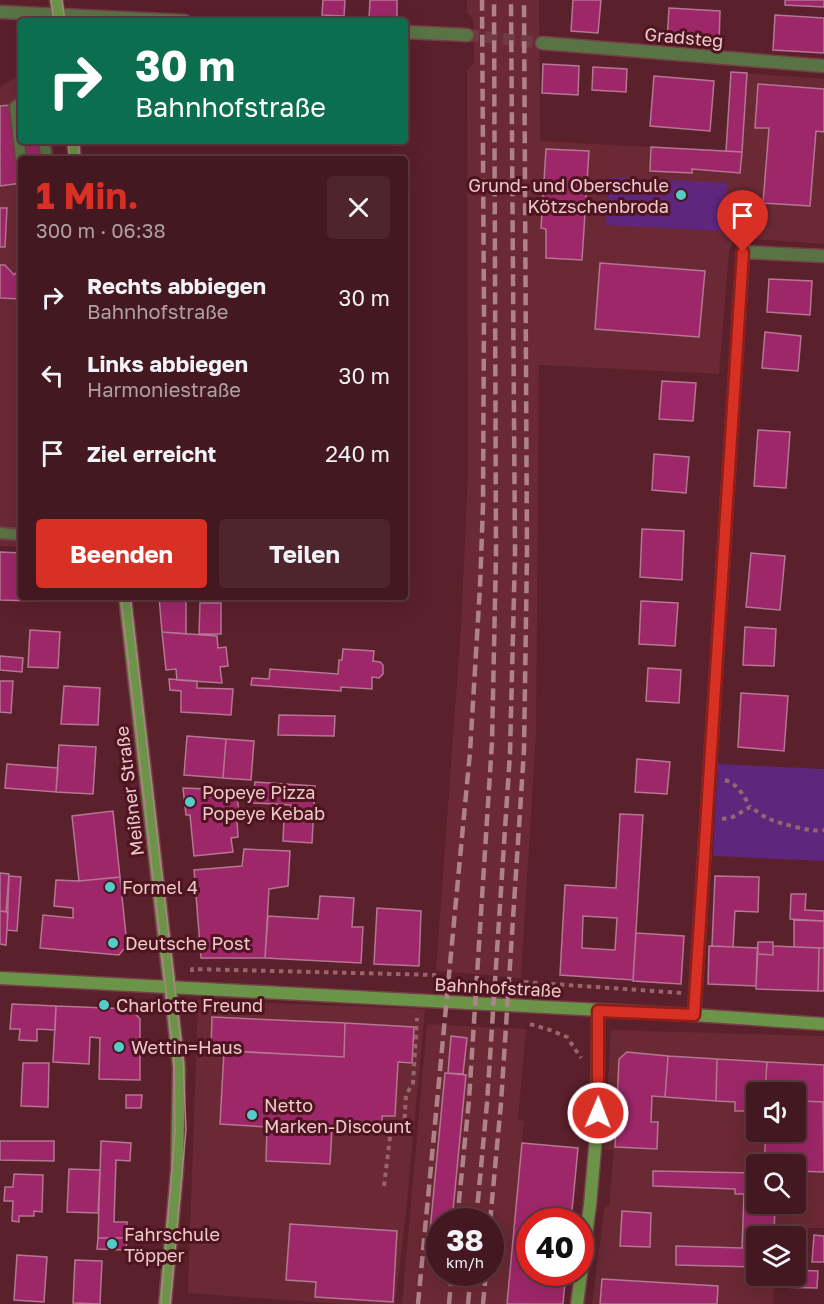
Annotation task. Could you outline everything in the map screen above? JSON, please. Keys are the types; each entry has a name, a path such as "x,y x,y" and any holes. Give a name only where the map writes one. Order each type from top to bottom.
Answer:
{"street":[{"path":"0,12 59,18 56,0"},
{"path":"408,32 467,35"},
{"name":"Gradsteg","path":"542,43 824,66"},
{"path":"694,1015 743,252 824,256"},
{"name":"Meißner Straße","path":"125,600 179,1067 177,1171 165,1304"},
{"name":"Bahnhofstraße","path":"0,978 824,1024"},
{"path":"577,1304 597,1125 598,1011"}],"lane":[{"path":"18,105 15,107 18,133"},
{"path":"0,533 18,535"}],"path":[{"path":"709,777 729,781 742,792 750,807 768,818 807,829 824,830"},
{"path":"706,822 733,817 750,807"},
{"path":"192,988 192,969 436,975"},
{"path":"524,982 695,994"},
{"path":"384,1186 390,1129 404,1129 406,1095 413,1083 417,1018"},
{"path":"520,1022 567,1037 583,1061 598,1062"}],"shaded area":[{"path":"467,0 539,0 540,141 742,152 747,73 824,79 824,244 741,238 733,242 729,252 719,374 539,365 536,735 521,978 436,971 461,627 468,472 467,70 474,63 474,21 467,12"},
{"path":"18,76 18,144 21,144 21,156 18,156 18,547 0,546 0,87"},
{"path":"609,177 727,183 724,231 606,225"},
{"path":"718,764 824,769 824,861 713,856"},
{"path":"198,1000 425,1009 395,1304 341,1304 188,1293"},
{"path":"427,1024 526,1029 518,1120 524,1121 522,1142 578,1148 572,1208 516,1208 516,1286 544,1286 563,1304 402,1304"},
{"path":"611,1030 824,1036 824,1228 746,1226 746,1286 774,1286 773,1304 592,1304 604,1209 609,1205 614,1150 604,1149"}],"building":[{"path":"323,0 345,0 344,16 322,15"},
{"path":"370,0 397,0 397,18 369,18"},
{"path":"573,0 601,0 598,33 571,31"},
{"path":"785,0 824,0 824,7 785,5"},
{"path":"669,8 720,11 719,45 667,42"},
{"path":"775,15 824,18 824,53 773,50"},
{"path":"543,64 579,66 578,95 542,93"},
{"path":"593,67 627,69 626,92 592,90"},
{"path":"731,72 747,73 742,152 726,151"},
{"path":"654,76 714,81 710,131 650,126"},
{"path":"758,84 824,89 824,132 816,131 810,206 763,203 769,128 755,128"},
{"path":"18,104 18,144 43,144 45,156 18,156 18,183 0,186 0,106"},
{"path":"651,147 742,152 740,173 692,169 692,173 650,171"},
{"path":"546,149 589,151 582,260 546,258 546,229 541,228"},
{"path":"0,208 7,208 5,247 0,247"},
{"path":"600,263 705,271 699,337 595,329"},
{"path":"0,265 5,265 14,275 18,271 18,299 0,298"},
{"path":"769,279 812,281 810,315 767,312"},
{"path":"765,332 801,336 798,371 762,368"},
{"path":"662,381 696,383 693,421 659,419"},
{"path":"758,430 790,432 786,488 754,486"},
{"path":"654,454 689,457 686,493 652,490"},
{"path":"642,529 684,531 682,580 640,577"},
{"path":"0,552 18,553 18,600 33,601 0,600"},
{"path":"751,553 785,556 780,610 746,607"},
{"path":"159,600 186,600 186,634 162,632"},
{"path":"641,601 678,603 675,646 639,644"},
{"path":"200,603 221,603 221,634 199,634"},
{"path":"745,627 776,629 774,666 743,665"},
{"path":"30,630 60,632 58,668 28,667"},
{"path":"162,632 217,636 218,648 226,647 228,666 220,667 222,683 177,680 176,669 166,670"},
{"path":"343,649 374,651 373,661 383,665 383,674 379,678 372,677 372,689 341,687 341,691 251,685 252,678 269,679 270,669 338,674"},
{"path":"0,656 23,658 22,672 0,670"},
{"path":"648,668 681,670 679,703 646,701"},
{"path":"169,679 197,681 197,688 233,689 231,715 181,712 181,691 170,690"},
{"path":"0,681 13,681 11,713 0,712"},
{"path":"64,686 100,688 98,725 61,724"},
{"path":"741,693 788,696 784,751 738,747"},
{"path":"279,715 335,716 334,736 278,735"},
{"path":"187,736 226,739 223,778 184,775"},
{"path":"226,739 254,741 251,780 223,778"},
{"path":"59,745 96,747 93,794 56,792"},
{"path":"637,759 670,762 667,794 635,792"},
{"path":"7,764 58,768 56,792 5,788"},
{"path":"255,782 315,786 312,843 283,841 284,819 290,819 291,805 253,803"},
{"path":"183,788 236,790 239,811 228,812 229,820 237,820 238,837 231,838 233,852 194,856 190,815 186,815"},
{"path":"113,811 120,877 79,881 72,816"},
{"path":"620,814 643,815 633,980 560,975 565,885 616,888","holes":["583,916 617,918 615,950 582,948"]},
{"path":"244,849 290,851 288,886 269,889 265,958 201,958 194,870 242,866"},
{"path":"0,873 9,874 6,912 0,911"},
{"path":"9,876 21,877 17,931 7,930"},
{"path":"715,876 759,877 758,912 735,911 733,947 712,946"},
{"path":"120,877 127,945 119,955 40,948 43,915 73,918 73,908 54,906 56,880 79,881"},
{"path":"791,894 806,894 805,910 824,911 824,921 790,919"},
{"path":"320,896 354,898 352,927 363,927 361,963 265,958 268,916 318,919"},
{"path":"377,908 421,911 419,966 374,964"},
{"path":"0,911 8,912 6,945 0,944"},
{"path":"794,920 824,921 824,948 794,947"},
{"path":"636,933 684,936 681,984 633,981"},
{"path":"758,942 773,942 773,955 757,954"},
{"path":"709,946 758,948 756,986 708,984"},
{"path":"773,946 819,948 818,991 756,989 757,954 773,955"},
{"path":"819,948 824,948 824,991 818,991"},
{"path":"12,1004 56,1006 55,1030 37,1029 37,1041 19,1040 20,1029 10,1029"},
{"name":"Wettin=Haus","path":"56,1006 131,1009 140,1019 140,1080 99,1079 100,1038 90,1037 89,1064 53,1062"},
{"path":"212,1017 345,1023 344,1057 211,1050"},
{"path":"345,1023 414,1027 412,1063 398,1062 395,1116 382,1116 382,1131 332,1128 330,1164 266,1161 267,1127 220,1124 224,1051 344,1057"},
{"path":"451,1036 467,1038 463,1074 448,1073"},
{"path":"627,1052 668,1056 665,1097 652,1096 651,1122 658,1122 657,1149 615,1147 619,1059"},
{"path":"668,1056 717,1059 716,1101 665,1097"},
{"path":"717,1059 767,1062 766,1082 746,1082 746,1111 735,1111 735,1102 716,1101"},
{"path":"767,1062 824,1065 824,1119 823,1102 806,1101 806,1082 766,1082"},
{"path":"23,1063 49,1063 48,1107 21,1106"},
{"path":"445,1073 466,1075 453,1208 432,1208"},
{"path":"126,1095 142,1095 141,1108 126,1108"},
{"path":"806,1101 823,1102 824,1172 806,1171 806,1154 765,1154 765,1142 806,1142"},
{"path":"0,1141 54,1141 54,1161 0,1160"},
{"path":"101,1141 131,1143 130,1161 116,1160 114,1222 127,1222 127,1238 98,1238"},
{"path":"522,1143 578,1148 572,1208 516,1208 516,1286 565,1286 563,1304 507,1304"},
{"path":"69,1169 100,1170 98,1213 67,1212"},
{"path":"653,1171 746,1173 746,1214 775,1214 774,1226 746,1226 746,1267 676,1265 676,1246 742,1248 744,1194 735,1194 735,1189 653,1186"},
{"path":"14,1174 43,1175 42,1212 34,1211 34,1216 19,1216 19,1222 12,1221 13,1201 4,1201 5,1187 13,1187"},
{"path":"622,1211 651,1213 650,1247 620,1246"},
{"path":"290,1224 397,1231 393,1302 315,1297 316,1282 286,1280"},
{"path":"814,1235 824,1236 824,1262 812,1262"},
{"name":"Fahrschule Töpper","path":"98,1238 127,1238 126,1250 97,1249"},
{"path":"17,1255 47,1257 44,1302 14,1300"},
{"path":"75,1260 102,1261 100,1304 73,1303"},
{"path":"806,1270 818,1271 817,1288 777,1287 806,1286"},
{"path":"602,1279 718,1286 717,1304 600,1304"}],"tunnel":[{"path":"467,35 542,43"}],"tram line":[{"path":"51,0 54,18"},
{"path":"62,0 65,18"},
{"path":"68,144 70,156"},
{"path":"78,144 80,156"},
{"path":"121,600 174,1060 175,1132 161,1304"},
{"path":"130,600 183,1059 186,1130 170,1304"}],"railway":[{"path":"418,1304 470,752 480,587 483,505 484,312 482,0"},
{"path":"458,1208 469,1100 492,742 496,555 494,0"},
{"path":"477,1208 487,1103 510,753 515,554 511,0"},
{"path":"491,1208 501,1103 524,750 527,554 524,0"},
{"path":"449,1304 451,1286"},
{"path":"468,1304 470,1286"},
{"path":"483,1304 485,1286"}],"place":[{"name":"Grund- und Oberschule Kötzschenbroda","path":"681,195"},
{"name":"Popeye Pizza Popeye Kebab","path":"190,802"},
{"name":"Formel 4","path":"110,887"},
{"name":"Deutsche Post","path":"113,943"},
{"name":"Charlotte Freund","path":"104,1005"},
{"name":"Wettin=Haus","path":"119,1047"},
{"name":"Netto Marken-Discount","path":"252,1115"},
{"name":"Fahrschule Töpper","path":"112,1244"}],"route":[{"path":"598,1113 598,1011 694,1015 743,252"}]}
